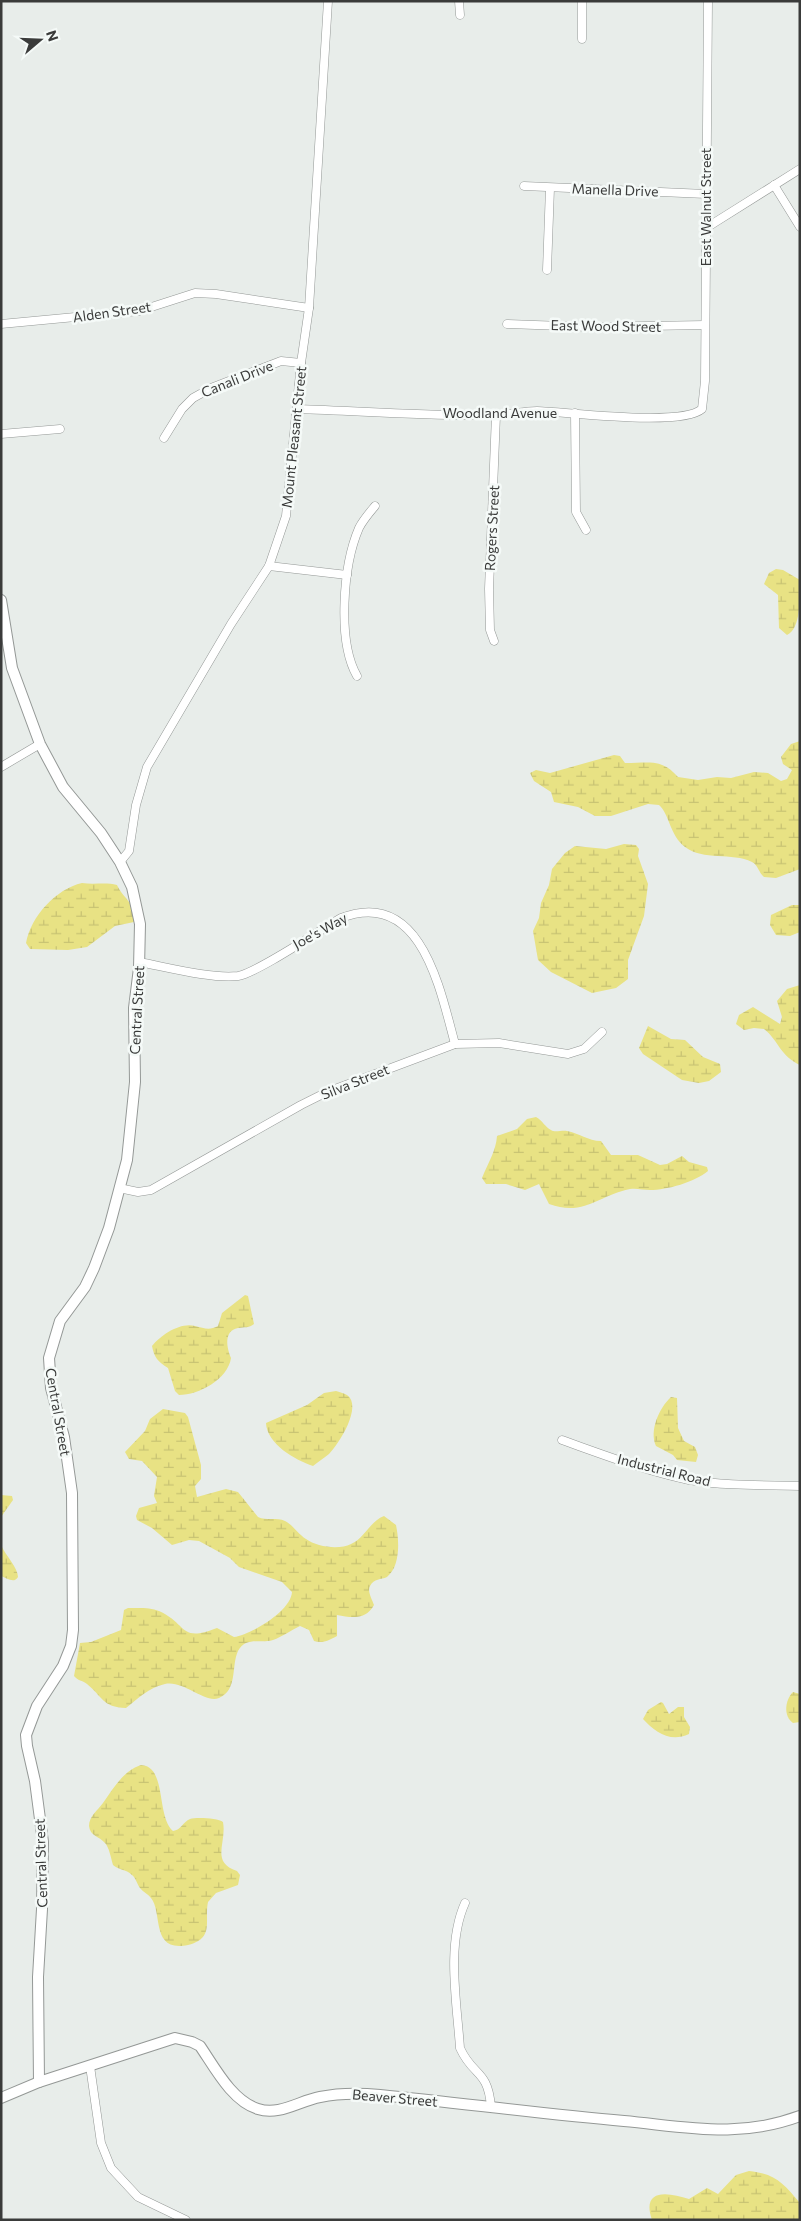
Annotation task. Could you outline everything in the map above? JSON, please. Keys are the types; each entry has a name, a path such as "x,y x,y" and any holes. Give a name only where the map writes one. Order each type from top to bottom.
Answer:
{"street":[{"name":"Mount Pleasant Street","path":"120,862 129,851 141,782 147,767 231,624 268,566 286,516 298,409 301,363 309,308 328,1"},
{"path":"459,1 460,15"},
{"path":"582,1 582,39"},
{"name":"East Walnut Street","path":"700,411 704,391 708,1"},
{"path":"706,228 800,169"},
{"path":"774,185 800,227"},
{"name":"Manella Drive","path":"524,186 706,194"},
{"path":"547,270 550,188"},
{"name":"Alden Street","path":"1,324 139,311 194,293 216,294 309,308"},
{"name":"East Wood Street","path":"507,324 609,328 705,325"},
{"name":"Canali Drive","path":"164,438 182,409 193,398 211,388 281,362 301,363"},
{"name":"Woodland Avenue","path":"298,409 496,415 534,411 575,412 652,418 682,417 700,411"},
{"path":"575,412 576,512 586,530"},
{"name":"Rogers Street","path":"494,641 490,630 489,589 496,415"},
{"path":"1,434 60,429"},
{"path":"357,676 351,666 346,638 347,575 360,526 375,506"},
{"path":"268,566 347,575"},
{"name":"Central Street","path":"1,600 12,668 40,744 63,787 101,833 120,862 132,887 140,924 139,962 134,1008 135,1082 127,1160 109,1228 94,1268 85,1287 60,1322 49,1358 51,1388 64,1437 72,1493 73,1630 71,1646 63,1666 37,1706 26,1735 26,1746 34,1781 43,1842 38,1976 39,2082"},
{"path":"1,768 40,744"},
{"name":"Joe's Way","path":"139,962 184,970 237,976 257,968 341,918 352,914 370,912 386,914 400,921 419,941 443,999 455,1044"},
{"name":"Silva Street","path":"119,1188 138,1192 151,1190 327,1092 455,1044 499,1043 568,1054 584,1050 602,1032"},
{"name":"Industrial Road","path":"562,1440 634,1465 688,1479 735,1485 800,1486"},
{"path":"465,1903 459,1918 455,1943 460,2048 464,2057 487,2083 491,2107"},
{"name":"Beaver Street","path":"1,2098 39,2082 176,2038 200,2046 236,2095 250,2107 268,2112 321,2097 379,2094 723,2131 770,2127 800,2116"},
{"path":"90,2066 97,2100 101,2143 111,2168 138,2196 170,2217 186,2220"}],"green space":[{"path":"776,569 783,570 800,580 800,603 797,619 792,632 787,635 779,628 778,595 764,584 769,573"},
{"path":"800,741 800,869 776,878 764,877 754,863 744,859 700,854 685,847 676,837 665,813 659,805 648,804 611,816 595,816 578,807 554,802 551,792 534,781 530,773 536,770 550,773 614,755 620,756 625,763 648,762 661,764 678,777 698,780 717,777 731,778 754,772 768,773 781,781 787,779 792,770 783,764 781,757 791,744"},
{"path":"624,844 636,845 639,849 638,856 648,884 644,916 628,960 628,979 616,988 592,993 551,972 538,960 533,931 539,918 541,903 549,885 552,869 565,853 575,846 606,849"},
{"path":"82,883 117,885 132,906 134,922 115,926 87,947 68,950 30,949 26,943 29,933 33,923 46,905 63,891"},
{"path":"792,905 800,905 800,932 790,936 776,935 770,925 771,915"},
{"path":"800,985 800,1065 784,1053 764,1029 744,1030 736,1024 739,1015 753,1007 780,1024 782,1017 777,1001 787,989"},
{"path":"648,1026 671,1039 685,1040 703,1057 720,1064 721,1072 709,1081 699,1083 682,1080 643,1054 639,1048"},
{"path":"536,1117 553,1131 567,1131 592,1140 601,1141 611,1155 638,1155 660,1165 667,1164 682,1156 689,1162 707,1167 708,1171 696,1179 672,1187 657,1190 630,1189 582,1207 572,1208 549,1204 539,1184 525,1190 506,1184 486,1184 482,1178 493,1152 497,1136 517,1129 527,1119"},
{"path":"245,1295 248,1296 254,1324 249,1327 233,1330 228,1336 228,1350 231,1358 229,1366 219,1379 203,1389 179,1395 175,1391 168,1368 157,1359 152,1346 171,1330 183,1326 215,1328 218,1326 222,1313"},
{"path":"336,1391 347,1395 351,1400 351,1416 348,1425 333,1449 313,1466 290,1455 271,1438 266,1423 307,1405 324,1393"},
{"path":"671,1397 677,1398 678,1428 684,1441 695,1447 698,1455 696,1462 677,1460 673,1455 656,1446 654,1434 656,1420"},
{"path":"163,1409 185,1413 188,1417 201,1465 201,1479 195,1486 197,1497 226,1489 238,1492 258,1517 285,1521 311,1542 328,1547 340,1547 351,1544 360,1538 379,1518 384,1516 396,1525 398,1537 397,1559 392,1572 387,1577 376,1580 370,1586 369,1593 374,1605 371,1610 358,1617 337,1615 337,1636 323,1642 317,1642 314,1641 309,1630 300,1626 273,1640 254,1641 241,1646 236,1657 232,1684 225,1694 219,1698 207,1698 179,1685 165,1684 149,1691 126,1708 118,1707 107,1703 87,1684 74,1676 80,1643 91,1642 121,1630 124,1610 128,1608 148,1608 168,1616 190,1633 196,1634 217,1628 234,1637 251,1631 278,1614 285,1607 292,1592 282,1582 239,1567 230,1558 199,1541 189,1540 172,1545 152,1528 137,1520 136,1516 139,1508 157,1503 154,1496 157,1477 142,1461 129,1459 125,1452 145,1431 150,1419"},
{"path":"1,1495 12,1496 13,1500 1,1517"},
{"path":"1,1545 16,1570 18,1577 14,1580 1,1576"},
{"path":"793,1692 800,1694 800,1722 793,1723 786,1712 786,1708 788,1699"},
{"path":"661,1702 669,1714 678,1707 684,1707 684,1717 690,1727 689,1734 669,1737 658,1732 643,1719 648,1710"},
{"path":"141,1765 149,1768 155,1774 164,1814 173,1831 193,1818 212,1819 223,1822 222,1857 229,1867 240,1875 238,1885 216,1893 208,1902 207,1928 205,1933 202,1938 188,1945 176,1946 168,1943 163,1937 151,1898 140,1888 132,1875 113,1865 106,1845 93,1834 89,1826 92,1816 115,1786 124,1776"},
{"path":"749,2171 766,2174 784,2185 800,2203 800,2220 652,2220 650,2202 653,2197 665,2194 689,2199 707,2188 718,2194 736,2175"}]}
